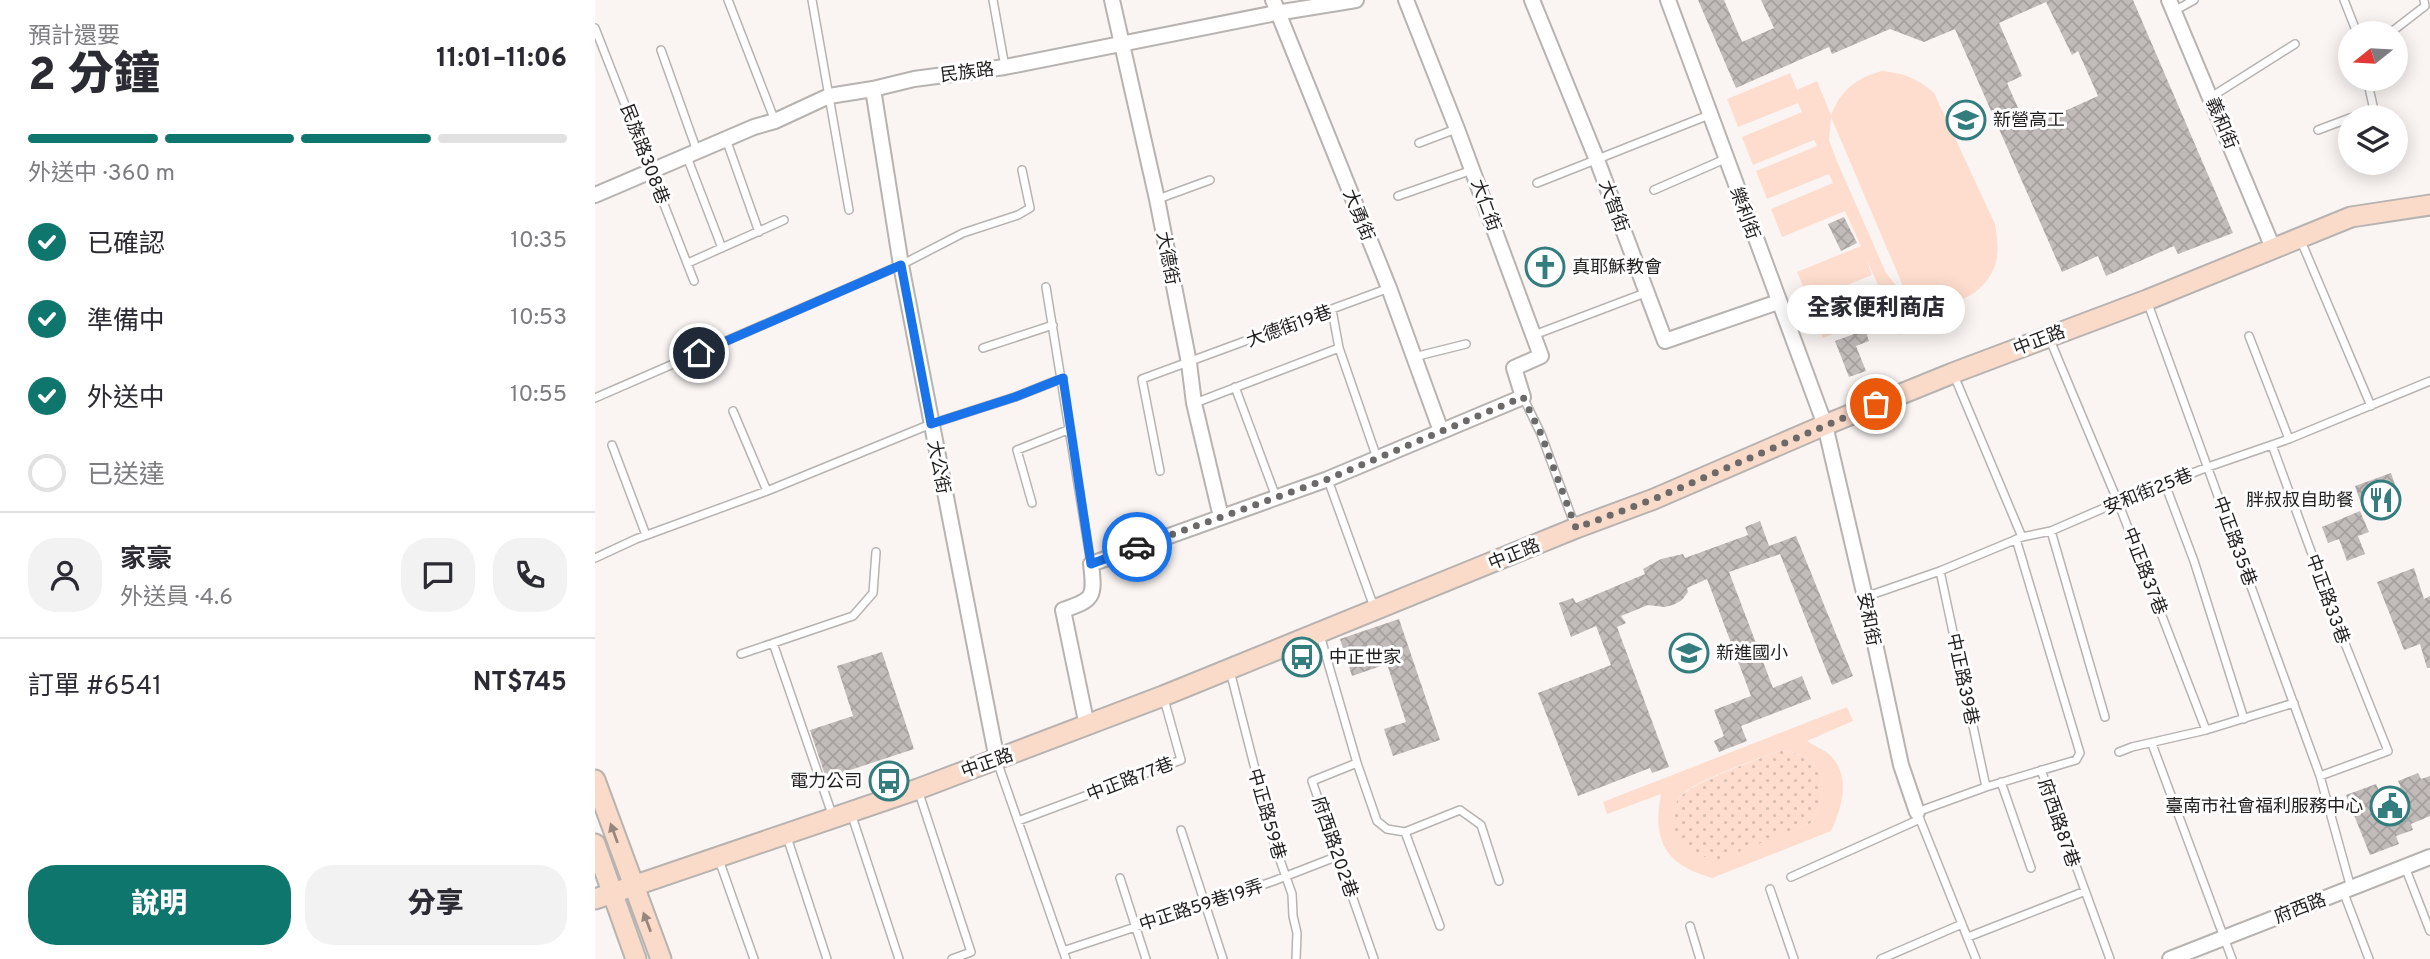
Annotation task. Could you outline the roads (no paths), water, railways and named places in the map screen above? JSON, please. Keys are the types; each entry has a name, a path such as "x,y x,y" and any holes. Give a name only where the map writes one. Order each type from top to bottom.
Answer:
{"street":[{"name":"大德街","path":"1112,0 1157,199 1189,363 1194,403 1221,517"},
{"name":"民族路","path":"595,195 829,96 914,79 1005,67 1274,6 1356,0"},
{"name":"大仁街","path":"1406,0 1534,335"},
{"name":"大智街","path":"1532,0 1597,160 1665,341 1778,302"},
{"name":"樂利街","path":"1668,0 1825,425"},
{"name":"大勇街","path":"1274,6 1389,288 1441,431"},
{"name":"義和街","path":"2171,6 2273,248"},
{"name":"大公街","path":"873,89 901,265 997,760"},
{"name":"中正路","path":"604,896 918,789 1087,726 1654,499 1953,373 2147,300 2351,217 2430,205"},
{"path":"1087,726 1063,610 1085,603 1094,587 1091,564 1328,479 1523,397 1514,368 1541,356 1534,335"},
{"name":"安和街","path":"1825,425 1901,765 1919,816"},
{"path":"595,780 661,959"},
{"path":"595,844 604,896 636,959"},
{"name":"府西路","path":"2170,959 2430,857"}],"lane":[{"path":"728,0 775,121"},
{"path":"812,0 849,210"},
{"path":"993,0 1005,67"},
{"path":"2171,6 2194,0"},
{"path":"2344,0 2352,21"},
{"path":"2406,21 2425,6 2424,0"},
{"name":"民族路308巷","path":"595,28 694,281"},
{"path":"2211,97 2295,44"},
{"path":"661,50 722,248"},
{"path":"1538,183 1709,115"},
{"path":"2318,130 2338,123"},
{"path":"1419,143 1457,129"},
{"path":"726,139 759,232"},
{"path":"1654,190 1725,159"},
{"path":"595,387 597,397 901,265 963,233 1018,215 1030,208 1022,170"},
{"path":"1398,196 1472,170"},
{"path":"1157,199 1210,180"},
{"path":"688,263 784,220"},
{"path":"2299,237 2371,406"},
{"path":"1047,287 1091,564"},
{"name":"大德街19巷","path":"1160,471 1142,379 1389,288"},
{"path":"1534,335 1645,293"},
{"name":"中正路35巷","path":"2147,300 2320,776 2347,890 2369,959"},
{"path":"1332,310 1339,348 1377,458"},
{"path":"983,348 1053,325"},
{"name":"中正路37巷","path":"2048,336 2117,502 2206,730"},
{"path":"2249,337 2289,439"},
{"path":"1414,357 1466,344"},
{"path":"1194,403 1339,348"},
{"path":"1953,373 2019,538 2080,753 2076,760 2041,771"},
{"path":"595,558 646,535 767,491 931,424 1015,397 1063,378"},
{"name":"安和街25巷","path":"1865,597 1940,571 2019,538 2051,531 2117,502 2289,439 2430,381"},
{"path":"1235,387 1276,498"},
{"path":"1523,397 1541,434 1576,528"},
{"path":"733,411 767,491"},
{"path":"1032,503 1017,450 1070,429"},
{"path":"612,444 646,535"},
{"name":"中正路33巷","path":"2272,445 2341,636 2388,751 2320,776"},
{"path":"1328,479 1375,610"},
{"path":"2165,484 2194,561 2244,719"},
{"path":"2051,531 2105,716"},
{"path":"741,654 853,616 873,593 876,552"},
{"name":"中正路39巷","path":"1940,571 1986,787"},
{"path":"1320,634 1357,763 1377,821 1387,829 1405,832 1461,810 1481,825 1499,881"},
{"path":"773,643 899,959"},
{"name":"中正路59巷","path":"1230,670 1246,739 1292,894 1297,933 1296,959"},
{"name":"中正路77巷","path":"1018,821 1181,761 1163,696"},
{"path":"2119,752 2206,730 2294,703"},
{"path":"2152,744 2232,959"},
{"path":"997,760 1064,955"},
{"name":"府西路202巷","path":"1357,763 1312,781 1374,959"},
{"name":"府西路87巷","path":"1791,877 1986,787 2041,771 2083,892 2110,959"},
{"path":"2001,782 2031,868"},
{"path":"918,789 971,952 952,959"},
{"path":"1919,816 1976,959"},
{"path":"1181,830 1223,959"},
{"path":"1405,832 1440,926"},
{"path":"786,834 827,959"},
{"name":"中正路59巷19弄","path":"1064,955 1338,856"},
{"path":"717,857 754,959"},
{"path":"2405,867 2430,931"},
{"path":"1120,878 1146,959"},
{"path":"1770,889 1794,959"},
{"path":"1968,937 2083,892"},
{"path":"1881,959 1962,924"},
{"path":"1690,926 1700,959"}],"place":[{"name":"新營高工","path":"1966,120"},
{"name":"真耶穌教會","path":"1545,267"},
{"name":"全家便利商店","path":"1876,404"},
{"name":"胖叔叔自助餐","path":"2381,500"},
{"name":"新進國小","path":"1689,653"},
{"name":"中正世家","path":"1302,657"},
{"name":"電力公司","path":"889,781"},
{"name":"臺南市社會福利服務中心","path":"2390,806"}]}
